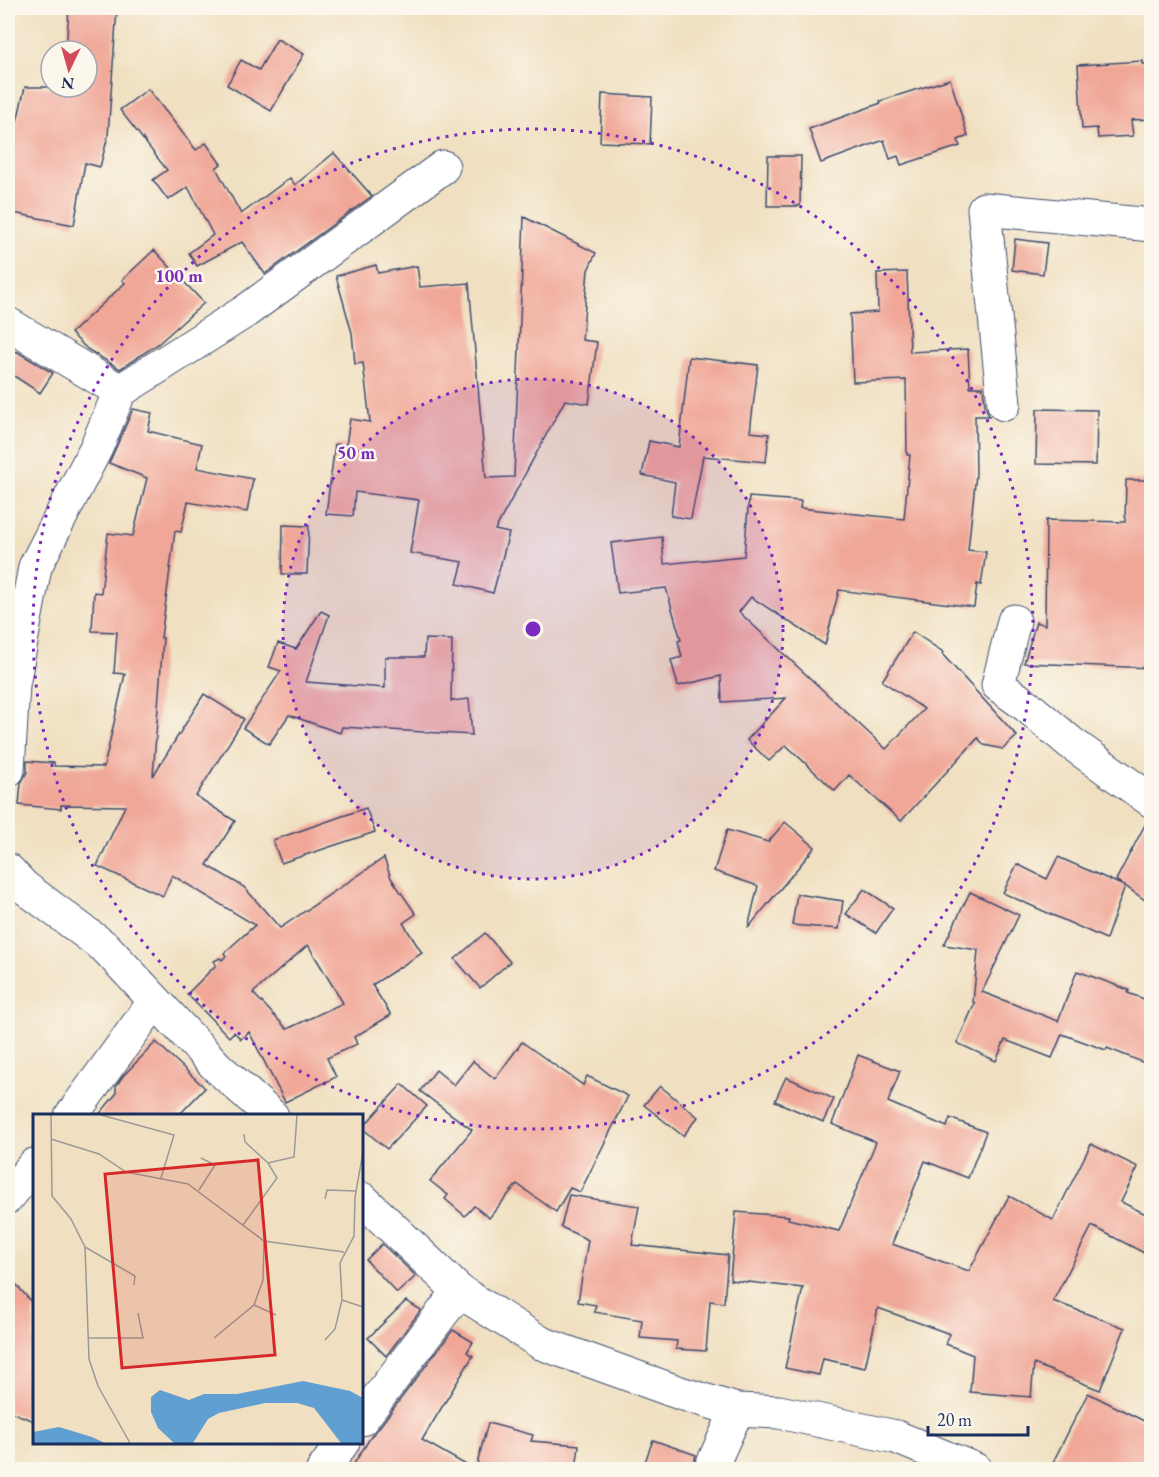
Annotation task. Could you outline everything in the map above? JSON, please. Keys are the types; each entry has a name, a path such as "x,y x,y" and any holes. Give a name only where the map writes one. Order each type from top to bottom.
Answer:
{"street":[{"path":"8,770 13,685 35,567 96,448 120,391 246,312 443,167"},
{"path":"1004,405 984,209 1152,225"},
{"path":"8,324 120,391"},
{"path":"1014,621 998,685 1071,743 1152,801"},
{"path":"8,870 24,887 105,948 217,1067 270,1114"},
{"path":"72,1114 155,1001"},
{"path":"8,1197 33,1166"},
{"path":"363,1200 459,1291 541,1343 680,1393 737,1410 779,1412 896,1437 976,1470"},
{"path":"363,1418 459,1291"},
{"path":"710,1470 737,1410"},
{"path":"323,1470 342,1444"}],"building":[{"path":"69,8 117,8 108,136 100,167 85,163 74,225 8,212 8,152 10,152 25,87 39,87 39,99 99,99 99,39 67,39"},
{"path":"277,39 304,54 271,111 227,85 241,60 259,70"},
{"path":"1143,61 1143,64 1152,64 1152,119 1131,120 1133,136 1098,138 1097,128 1082,129 1078,65"},
{"path":"950,79 968,136 958,140 960,146 901,165 898,156 890,159 884,140 821,163 809,129 881,103 880,101"},
{"path":"148,89 196,150 206,143 221,164 216,168 241,214 290,178 295,185 334,153 372,196 265,274 242,242 197,266 189,253 213,235 188,187 168,200 153,180 167,170 120,110"},
{"path":"602,94 652,97 650,144 600,142"},
{"path":"768,156 801,156 800,206 767,206"},
{"path":"524,217 596,253 588,270 582,340 597,342 589,404 565,400 495,530 509,533 493,593 457,584 463,562 410,553 419,500 355,492 353,516 326,514 335,444 346,445 350,419 370,422 363,363 355,364 352,333 336,276 376,265 378,273 417,266 420,287 469,283 486,478 514,477"},
{"path":"1015,239 1047,243 1043,274 1012,270"},
{"path":"154,250 204,303 158,344 120,369 87,349 71,333 125,283 122,280"},
{"path":"907,272 910,352 968,349 970,387 983,387 985,406 989,416 975,416 976,474 968,550 986,552 981,585 977,584 974,607 839,590 825,645 751,597 739,612 886,749 924,709 882,681 913,632 943,652 942,654 1017,736 1003,749 984,745 978,738 901,821 849,775 835,791 786,745 769,761 747,740 786,698 722,702 721,676 678,686 671,660 682,657 678,641 681,640 666,588 618,593 611,543 662,537 664,564 744,556 749,497 801,501 800,508 904,519 910,455 907,455 906,380 853,382 850,314 878,312 877,273"},
{"path":"16,351 53,373 40,393 8,372 8,364"},
{"path":"689,357 758,365 750,432 769,434 766,462 703,456 691,519 671,516 675,482 642,475 649,441 679,447"},
{"path":"133,409 152,413 148,431 202,444 197,468 253,479 247,512 188,502 181,532 175,531 161,638 163,638 153,776 204,694 244,719 196,796 235,821 207,865 244,887 280,928 384,858 391,878 416,914 403,923 422,953 372,985 391,1015 354,1037 357,1044 327,1058 336,1077 285,1102 249,1032 241,1039 234,1032 229,1037 187,994 216,965 214,961 220,958 222,960 226,956 224,953 255,925 172,875 163,896 97,866 125,806 61,805 61,809 19,805 21,783 27,772 27,761 54,763 54,766 104,767 125,674 114,673 117,632 92,631 94,592 101,593 108,533 133,536 147,478 109,463","holes":["308,945 343,1003 287,1029 253,993"]},
{"path":"1037,409 1097,410 1096,465 1036,464"},
{"path":"1126,480 1152,480 1152,668 1024,663 1036,622 1045,625 1046,520 1125,522"},
{"path":"283,525 309,526 307,574 282,574"},
{"path":"321,611 329,615 306,682 385,688 385,657 424,657 425,639 452,640 451,701 469,699 472,735 342,727 340,733 289,715 269,744 243,728 281,671 269,667 278,643 296,649"},
{"path":"366,808 375,832 281,863 273,840"},
{"path":"1148,819 1152,820 1152,905 1125,886 1106,939 1003,893 1017,864 1047,879 1058,857 1124,886 1116,880"},
{"path":"785,822 815,847 748,928 758,886 714,871 727,830 768,842"},
{"path":"864,889 893,908 876,933 846,914"},
{"path":"970,892 1019,915 982,992 1058,1021 1077,971 1129,990 1128,993 1152,1002 1152,1066 1107,1048 1106,1050 1062,1034 1052,1058 1005,1040 996,1061 957,1043 975,1003 973,1002 978,950 944,945"},
{"path":"797,894 843,901 839,929 792,925"},
{"path":"485,933 510,962 480,988 455,959"},
{"path":"156,1042 205,1088 180,1114 100,1114 116,1094 116,1086"},
{"path":"522,1042 583,1085 587,1076 628,1096 580,1192 570,1188 556,1212 517,1184 489,1218 474,1206 465,1216 445,1199 448,1195 430,1181 472,1130 420,1091 436,1070 454,1085 473,1061 495,1079"},
{"path":"858,1055 900,1071 888,1102 947,1127 950,1118 986,1132 968,1178 925,1161 892,1244 969,1271 1009,1196 1053,1220 1091,1144 1138,1167 1121,1202 1152,1217 1152,1257 1092,1226 1053,1301 1125,1328 1100,1390 1034,1364 1031,1397 970,1392 973,1355 946,1344 950,1334 878,1308 865,1368 823,1359 819,1375 785,1368 803,1288 730,1280 736,1212 789,1216 788,1219 839,1231 876,1142 832,1124"},
{"path":"786,1077 834,1099 823,1122 775,1101"},
{"path":"402,1084 427,1106 387,1149 363,1127"},
{"path":"660,1086 698,1117 683,1136 644,1105"},
{"path":"569,1195 639,1206 632,1245 728,1255 724,1303 710,1301 706,1351 676,1349 677,1341 640,1338 642,1320 594,1312 596,1305 578,1302 588,1240 561,1227"},
{"path":"382,1244 416,1276 397,1293 366,1260"},
{"path":"8,1275 33,1304 33,1421 8,1411"},
{"path":"406,1301 421,1310 386,1356 368,1338"},
{"path":"453,1330 473,1342 467,1352 473,1356 422,1440 475,1470 350,1470 372,1435"},
{"path":"1088,1393 1152,1425 1152,1470 1049,1470"},
{"path":"488,1423 533,1435 531,1441 579,1445 576,1470 498,1470 477,1464"},
{"path":"653,1440 696,1455 692,1470 642,1470"}]}
